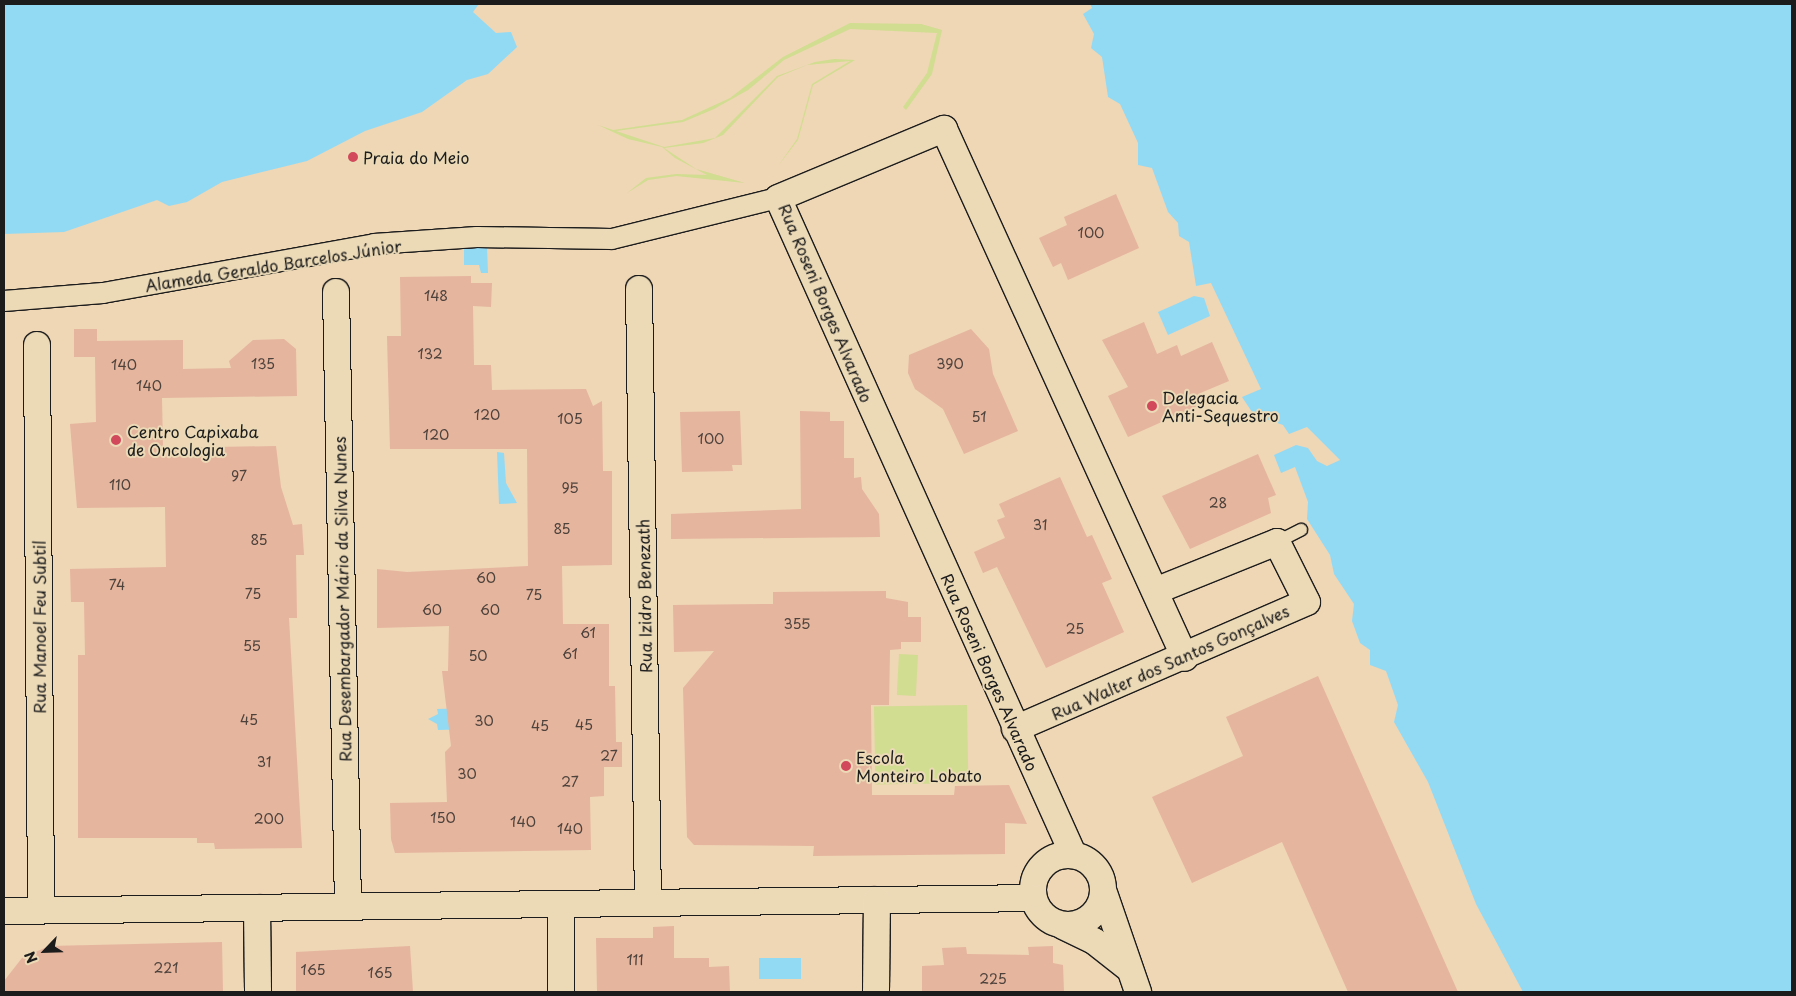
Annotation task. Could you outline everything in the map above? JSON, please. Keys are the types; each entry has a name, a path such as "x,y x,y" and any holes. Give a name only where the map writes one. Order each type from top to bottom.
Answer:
{"street":[{"name":"Rua Roseni Borges Alvarado","path":"1073,854 1015,730 778,198 944,129 1185,658"},
{"name":"Alameda Geraldo Barcelos Júnior","path":"4,301 103,293 374,244 476,237 612,239 778,198"},
{"name":"Rua Izidro Benezath","path":"640,290 648,903"},
{"name":"Rua Desembargador Mário da Silva Nunes","path":"336,292 348,906"},
{"name":"Rua Manoel Feu Subtil","path":"37,345 41,910"},
{"path":"1155,591 1277,542"},
{"name":"Rua Walter dos Santos Gonçalves","path":"1015,730 1185,658 1307,602 1277,542"},
{"path":"1127,967 1094,941 1048,919 1033,898 1033,882 1045,862 1073,854 1092,862 1100,872 1104,893 1127,967 1138,992"},
{"path":"1063,926 1086,921 1096,912 1104,893"},
{"path":"4,911 1033,898"},
{"path":"876,992 877,900"},
{"path":"561,904 561,992"},
{"path":"257,908 258,992"}],"lane":[{"path":"1277,542 1301,530"}],"green space":[{"path":"850,23 921,24 942,30 932,74 906,110 903,107 927,73 937,33 850,29 784,60 748,90 714,109 683,122 616,131 664,147 715,138 777,76 815,62 834,59 855,60 813,85 798,140 778,166 797,139 812,84 850,61 807,65 778,77 723,135 703,143 664,148 696,169 745,183 676,176 648,180 627,193 646,178 676,174 707,175 675,158 662,147 628,139 598,125 613,130 682,120 730,98 783,57"},
{"path":"899,654 918,655 916,696 897,695"},
{"path":"967,705 968,783 875,785 874,707"}],"water":[{"path":"4,4 479,4 473,12 496,33 511,32 517,47 488,74 467,80 422,112 365,131 307,161 222,182 187,202 169,206 157,200 64,232 4,234"},
{"path":"1090,4 1792,4 1792,992 1523,992 1476,904 1428,782 1394,722 1398,705 1386,671 1370,665 1370,650 1360,643 1352,621 1354,604 1334,574 1330,555 1307,519 1308,502 1295,467 1281,473 1274,455 1296,445 1308,448 1317,461 1327,466 1340,460 1307,427 1289,434 1283,425 1254,415 1242,397 1261,389 1211,283 1196,286 1189,242 1179,236 1178,223 1168,212 1152,168 1138,165 1138,143 1120,104 1108,97 1102,57 1091,48 1094,34 1083,14 1092,8"},
{"path":"464,246 487,247 488,273 481,273 479,265 464,265"},
{"path":"1194,296 1204,298 1210,316 1168,335 1158,312"},
{"path":"497,452 504,453 506,483 517,503 499,504"},
{"path":"471,708 472,729 438,730 437,724 428,719 438,714 437,709"},
{"path":"759,958 801,958 801,979 759,979"}],"building":[{"path":"1116,194 1139,248 1068,280 1061,263 1053,267 1039,238 1067,225 1064,217"},
{"path":"471,276 471,283 492,283 491,307 473,306 474,365 491,365 492,390 586,389 593,406 602,401 603,471 612,471 612,565 562,566 563,624 609,624 609,686 615,686 616,742 622,742 622,767 604,767 604,796 590,797 591,850 395,853 391,839 390,803 447,802 445,752 451,746 442,671 448,671 449,626 377,628 377,569 407,572 528,566 527,449 390,449 387,336 401,336 400,277"},
{"path":"1144,322 1157,354 1177,345 1181,356 1212,342 1229,381 1198,394 1202,404 1128,437 1108,396 1128,387 1102,340"},
{"path":"74,329 97,329 97,341 183,340 183,369 231,368 229,361 253,340 284,339 296,349 297,396 162,398 163,448 276,446 281,487 293,525 302,524 304,555 296,555 297,618 289,618 302,848 215,849 214,843 197,843 197,838 78,838 78,655 85,655 84,602 71,602 70,569 166,567 165,507 77,508 70,424 96,422 95,357 74,357"},
{"path":"971,329 989,349 993,374 1018,431 964,454 943,409 915,389 908,373 909,355"},
{"path":"740,411 742,465 732,465 733,471 682,472 680,412"},
{"path":"800,411 830,412 830,421 844,421 844,458 854,458 854,478 861,477 862,489 879,514 880,537 671,539 671,514 801,509"},
{"path":"1258,454 1276,495 1268,498 1271,513 1190,549 1162,496"},
{"path":"1060,477 1087,537 1092,535 1112,579 1102,583 1124,632 1046,668 997,567 983,573 974,552 1005,538 997,520 1005,517 999,504"},
{"path":"886,591 886,598 908,602 908,617 921,617 921,642 901,642 901,649 890,650 889,705 871,705 872,795 954,795 955,786 1009,785 1027,824 1005,823 1005,854 813,856 814,846 694,845 687,837 683,688 714,651 674,652 673,605 773,604 773,592"},
{"path":"1318,676 1458,992 1348,992 1282,842 1192,883 1152,797 1243,756 1226,717"},
{"path":"674,926 674,958 709,958 709,967 729,966 730,992 597,991 596,938 653,938 653,927"},
{"path":"222,942 223,992 4,992 4,981 22,958 49,946"},
{"path":"410,946 413,992 296,992 296,952"},
{"path":"1053,946 1053,963 1063,965 1064,992 922,992 922,966 944,965 942,948 966,947 967,954 1029,955 1028,947"}],"place":[{"name":"Praia do Meio","path":"353,157"},
{"name":"Delegacia Anti-Sequestro","path":"1152,406"},
{"name":"Centro Capixaba de Oncologia","path":"116,440"},
{"name":"Escola Monteiro Lobato","path":"846,766"}]}
